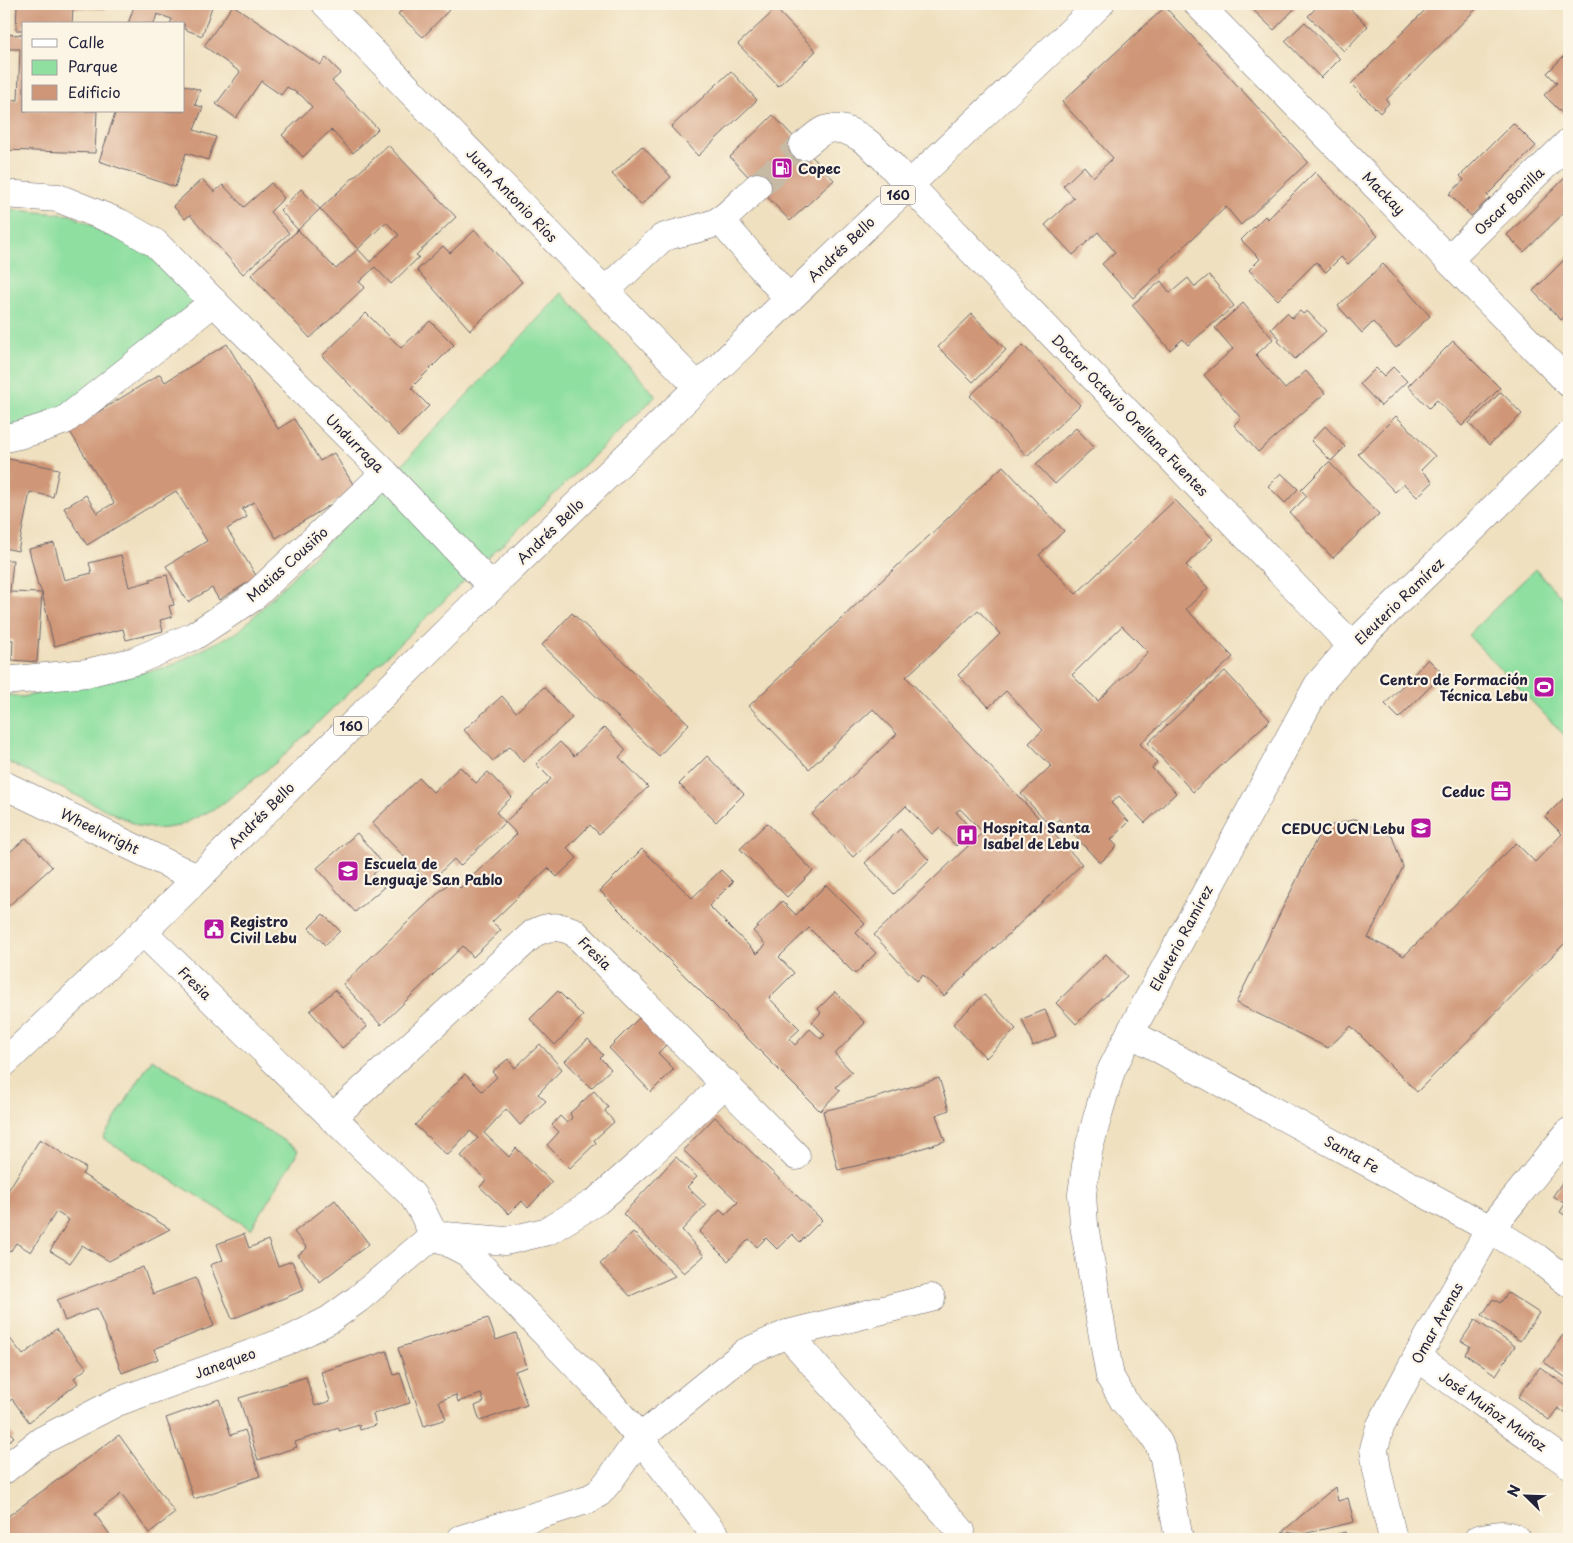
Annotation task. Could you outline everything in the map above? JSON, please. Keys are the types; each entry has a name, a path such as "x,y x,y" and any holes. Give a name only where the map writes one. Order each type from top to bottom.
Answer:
{"street":[{"name":"Juan Antonio Ríos","path":"326,4 698,387"},
{"name":"Andrés Bello","path":"4,1063 143,932 492,587 788,299 1100,4"},
{"name":"Mackay","path":"1198,4 1569,384"},
{"name":"Doctor Octavio Orellana Fuentes","path":"803,146 827,129 842,129 860,136 1352,646"},
{"name":"Oscar Bonilla","path":"1450,260 1569,142"},
{"path":"605,291 662,238 688,232 720,220 757,186"},
{"name":"Undurraga","path":"4,194 58,198 120,223 155,243 385,473 492,587"},
{"path":"720,220 788,299"},
{"path":"4,438 41,429 65,420 214,302"},
{"name":"Eleuterio Ramírez","path":"1179,1539 1164,1458 1159,1444 1124,1402 1110,1377 1084,1225 1082,1194 1088,1152 1112,1071 1130,1033 1307,702 1318,685 1352,646 1569,435"},
{"name":"Matias Cousiño","path":"4,681 88,672 135,661 194,636 252,598 385,473"},
{"name":"Wheelwright","path":"4,785 197,878"},
{"name":"Fresia","path":"332,1118 534,933 544,928 556,926 574,932 796,1156"},
{"name":"Fresia","path":"143,932 412,1195 421,1208 434,1235"},
{"name":"Santa Fe","path":"1130,1033 1490,1229 1537,1258 1569,1282"},
{"path":"434,1235 506,1241 548,1231 597,1201 726,1084"},
{"name":"Omar Arenas","path":"1393,1539 1376,1470 1374,1449 1380,1427 1417,1357 1490,1229 1569,1132"},
{"path":"434,1235 468,1253 594,1384 640,1438 718,1539"},
{"name":"Janequeo","path":"4,1470 41,1441 117,1402 292,1339 329,1320 358,1299 434,1235"},
{"path":"461,1539 587,1500 599,1493 640,1438 746,1352 787,1334 931,1298"},
{"path":"787,1334 961,1531"},
{"name":"José Muñoz Muñoz","path":"1417,1357 1565,1455"},
{"path":"1478,1539 1505,1534 1516,1539"}],"green space":[{"path":"4,209 71,215 169,264 199,298 60,413 4,429"},
{"path":"562,293 656,396 278,761 218,807 179,826 158,829 139,826 4,760 4,694 22,697 168,667 239,631 369,500"},
{"name":"Centro de Formación Técnica Lebu","path":"1535,569 1569,605 1569,740 1468,635"},
{"path":"152,1059 299,1150 251,1229 103,1138"}],"building":[{"path":"17,4 106,4 105,9 73,8 72,22 22,22 22,30 16,30"},
{"path":"128,4 213,4 202,36 185,29 185,22 171,22 172,19 157,14 155,22 129,22 134,6"},
{"path":"408,4 442,4 449,10 423,37 398,14"},
{"path":"1247,4 1299,4 1274,30"},
{"path":"1320,4 1345,4 1368,26 1344,51 1308,16"},
{"path":"1431,4 1481,4 1386,100 1389,103 1380,113 1351,84"},
{"path":"233,5 320,65 326,58 341,73 332,81 378,129 353,153 331,130 303,157 282,135 312,107 302,96 287,87 281,95 261,81 236,118 216,104 240,72 204,46"},
{"path":"1165,7 1308,162 1241,225 1226,207 1160,269 1162,271 1133,298 1102,264 1115,252 1098,232 1073,255 1045,225 1074,198 1063,186 1084,166 1093,177 1113,158 1062,102"},
{"path":"776,9 816,51 778,86 738,44"},
{"path":"1305,22 1340,59 1321,78 1285,41"},
{"path":"4,34 22,35 22,112 97,112 95,153 4,150 4,99 18,100 20,49 4,49"},
{"path":"1569,51 1569,108 1563,114 1544,95 1557,83 1547,73"},
{"path":"731,71 757,100 698,156 671,127"},
{"path":"185,85 200,90 195,105 203,107 194,130 216,137 208,160 186,153 175,187 99,161 116,112 185,112"},
{"name":"Copec","path":"773,115 834,180 790,221 730,157"},
{"path":"1513,123 1536,146 1487,195 1490,198 1471,216 1449,194 1464,180 1460,176"},
{"path":"388,145 456,217 416,255 419,257 391,284 375,267 359,282 365,287 310,338 251,275 298,230 336,269 358,249 320,209","holes":["386,222 399,235 370,262 358,249"]},
{"path":"642,146 671,177 641,205 612,174"},
{"path":"1315,172 1378,236 1348,264 1341,257 1326,272 1316,262 1278,300 1249,270 1260,259 1241,240 1265,216 1268,219"},
{"path":"1568,175 1569,208 1524,252 1507,235"},
{"path":"202,179 214,192 223,185 244,207 271,183 284,198 270,212 289,233 243,274 190,215 185,219 173,206"},
{"path":"301,189 320,209 298,230 280,210"},
{"path":"475,230 522,282 470,330 417,270 443,246 450,253"},
{"path":"1569,255 1569,312 1561,320 1533,291"},
{"path":"1383,264 1430,316 1396,348 1373,322 1362,333 1338,306"},
{"path":"1209,275 1234,306 1188,345 1183,339 1170,350 1132,305 1161,281 1170,293 1188,278 1195,287"},
{"path":"1243,303 1273,339 1256,355 1285,389 1306,371 1325,393 1258,452 1234,425 1241,418 1204,375 1233,349 1215,328"},
{"path":"1300,311 1303,314 1307,311 1326,331 1295,359 1278,341 1280,339 1271,329 1287,313 1292,318"},
{"path":"366,313 401,348 430,321 454,345 411,388 429,406 399,436 322,356"},
{"path":"972,314 1006,350 973,382 938,347"},
{"path":"1453,341 1500,388 1462,426 1437,400 1429,408 1408,386"},
{"path":"227,344 278,429 294,419 320,461 334,453 356,489 276,538 254,502 242,509 247,517 227,529 257,577 219,600 212,588 188,602 166,566 207,541 176,491 87,545 64,508 86,495 97,513 114,503 69,430 160,374 165,382"},
{"path":"1023,345 1080,405 1027,456 970,396"},
{"path":"1393,367 1407,381 1381,406 1360,384 1376,368 1384,376"},
{"path":"1501,392 1522,414 1489,445 1469,423"},
{"path":"1396,416 1435,456 1421,470 1433,482 1417,497 1404,484 1395,492 1358,454"},
{"path":"1325,426 1345,447 1331,461 1311,441"},
{"path":"1076,428 1094,447 1055,484 1036,464"},
{"path":"4,458 59,469 53,497 30,492 18,551 4,548"},
{"path":"1329,462 1379,514 1333,558 1290,513 1307,496 1301,490"},
{"path":"1003,466 1064,531 1039,555 1076,594 1175,500 1213,539 1186,565 1208,588 1186,609 1233,657 1140,744 1157,762 1152,768 1176,793 1145,823 1119,796 1111,803 1129,822 1111,840 1117,846 1100,863 1059,819 1051,826 1021,794 1051,766 1029,743 1043,730 1006,691 989,707 958,675 1000,634 978,610 906,677 1082,864 944,996 923,975 917,981 874,935 983,832 960,809 956,812 972,830 956,846 939,828 932,834 906,806 853,857 812,814 897,734 873,709 809,769 749,706","holes":["1122,626 1148,652 1098,701 1072,675"]},
{"path":"1281,473 1298,489 1285,503 1268,486"},
{"path":"54,543 64,580 92,573 89,563 121,555 129,587 167,575 174,605 169,606 172,617 160,620 163,631 126,640 123,629 54,646 42,593 38,586 29,549"},
{"path":"4,560 13,560 10,592 42,593 37,662 12,660 13,640 4,639"},
{"path":"572,613 689,724 659,756 542,645"},
{"path":"1428,659 1443,674 1399,718 1385,704"},
{"path":"1225,671 1270,720 1193,792 1148,743"},
{"path":"544,687 572,718 523,762 510,746 493,761 464,730 502,696 516,712"},
{"path":"605,727 626,750 619,757 648,787 599,834 590,825 567,848 577,858 557,877 548,868 492,922 501,930 473,957 463,946 381,1025 343,984 452,880 460,888 517,834 505,822 551,779 536,764 560,742 574,756"},
{"path":"707,756 744,794 716,822 679,784"},
{"path":"460,767 476,783 488,772 512,797 496,812 505,822 460,866 454,859 429,883 372,823 419,778 433,792"},
{"path":"1569,793 1569,939 1417,1092 1351,1026 1328,1048 1236,1003 1322,828 1356,819 1392,836 1403,867 1368,938 1404,956 1516,843 1535,862 1562,834 1545,817"},
{"path":"767,823 813,871 787,897 740,849"},
{"path":"900,829 929,860 894,894 865,863"},
{"name":"Escuela de Lenguaje San Pablo","path":"357,833 384,865 373,874 384,887 355,912 317,868"},
{"path":"26,838 52,867 4,910 4,857"},
{"path":"642,849 692,898 721,870 733,882 709,906 757,954 766,945 753,931 782,901 796,915 826,885 865,924 856,933 876,953 855,974 809,928 779,957 794,973 769,998 800,1029 789,1039 795,1045 810,1029 821,1039 825,1035 812,1022 821,1013 818,1009 835,992 865,1023 835,1054 852,1072 836,1087 840,1090 820,1111 600,891"},
{"path":"323,914 340,931 325,945 309,928"},
{"path":"1106,954 1127,976 1076,1024 1056,1003"},
{"path":"335,990 367,1027 342,1048 310,1011"},
{"path":"558,991 583,1016 555,1045 530,1019"},
{"path":"984,995 1016,1029 986,1058 953,1024"},
{"path":"1045,1010 1056,1036 1033,1046 1022,1019"},
{"path":"643,1014 670,1041 658,1053 674,1069 651,1092 609,1048"},
{"path":"588,1039 603,1055 600,1058 611,1069 591,1088 565,1061"},
{"path":"540,1044 562,1069 538,1094 546,1101 520,1125 506,1109 484,1133 509,1157 516,1148 552,1182 528,1208 522,1201 509,1214 480,1187 486,1180 461,1156 478,1138 470,1131 447,1155 415,1125 465,1074 482,1091 497,1077 492,1072 508,1059 515,1068"},
{"path":"939,1078 949,1110 936,1115 945,1141 894,1157 838,1170 823,1111 875,1098"},
{"path":"594,1091 608,1107 605,1111 614,1122 594,1140 596,1143 570,1168 547,1145 559,1132 552,1125 560,1116 567,1123 572,1118 570,1113"},
{"path":"715,1117 822,1220 800,1242 792,1234 777,1249 766,1238 757,1247 749,1239 728,1261 699,1232 720,1210 725,1215 738,1202 683,1150"},
{"path":"40,1139 86,1168 82,1174 170,1229 109,1261 82,1245 70,1263 50,1251 69,1220 56,1212 31,1252 16,1243 10,1252 4,1249 4,1197"},
{"path":"676,1157 697,1177 687,1187 706,1205 682,1230 704,1256 684,1273 623,1214"},
{"path":"1569,1172 1569,1218 1560,1212 1565,1204 1553,1196"},
{"path":"335,1200 369,1244 320,1282 298,1255 307,1248 294,1232"},
{"path":"633,1232 675,1276 630,1296 600,1264"},
{"path":"244,1234 249,1248 268,1240 278,1266 292,1261 304,1290 232,1319 210,1265 223,1260 217,1244"},
{"path":"143,1267 153,1294 196,1278 214,1326 154,1349 158,1359 122,1373 97,1308 65,1321 57,1300"},
{"path":"1508,1293 1539,1313 1520,1341 1482,1315 1493,1299 1500,1303"},
{"path":"488,1318 496,1340 516,1333 527,1367 515,1371 527,1405 480,1421 475,1406 484,1402 481,1394 458,1402 456,1395 439,1401 446,1419 424,1426 398,1348"},
{"path":"1475,1320 1515,1346 1496,1375 1465,1354 1470,1346 1461,1341"},
{"path":"56,1329 87,1368 74,1378 78,1383 29,1422 12,1399 4,1406 4,1331 23,1355"},
{"path":"1563,1335 1569,1339 1569,1380 1544,1362"},
{"path":"387,1351 394,1375 400,1373 410,1403 373,1414 376,1425 360,1430 359,1425 339,1431 339,1428 295,1442 297,1447 258,1460 239,1398 306,1377 315,1406 330,1401 321,1372"},
{"path":"1540,1367 1569,1388 1569,1410 1566,1414 1558,1408 1549,1420 1518,1397"},
{"path":"219,1399 231,1435 245,1430 260,1476 194,1499 166,1418"},
{"path":"4,1425 14,1437 4,1445"},
{"path":"119,1435 175,1513 149,1533 121,1494 95,1514 113,1539 4,1539 4,1519"},
{"path":"1335,1487 1338,1501 1348,1498 1354,1522 1303,1534 1282,1532"},
{"path":"1345,1532 1347,1539 1319,1539"}],"tunnel":[{"path":"757,187 803,146"}],"place":[{"name":"Copec","path":"782,168"},
{"name":"Centro de Formación Técnica Lebu","path":"1544,687"},
{"name":"Ceduc","path":"1501,791"},
{"name":"CEDUC UCN Lebu","path":"1421,828"},
{"name":"Hospital Santa Isabel de Lebu","path":"967,835"},
{"name":"Escuela de Lenguaje San Pablo","path":"348,871"},
{"name":"Registro Civil Lebu","path":"214,929"}]}
